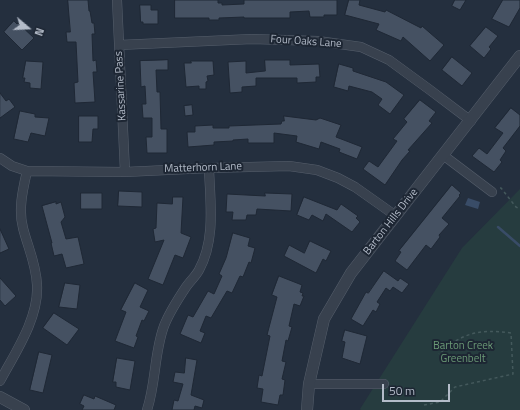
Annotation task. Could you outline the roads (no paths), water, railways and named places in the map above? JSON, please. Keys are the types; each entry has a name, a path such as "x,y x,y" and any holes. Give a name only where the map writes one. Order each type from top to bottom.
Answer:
{"street":[{"name":"Kassarine Pass","path":"117,0 125,172"},
{"name":"Four Oaks Lane","path":"119,45 252,39 318,41 361,47 389,60 470,121"},
{"name":"Barton Hills Drive","path":"307,410 309,384 324,319 351,273 520,56"},
{"path":"443,155 492,192"},
{"name":"Matterhorn Lane","path":"0,158 12,166 27,170 125,172 289,166 317,170 338,178 355,187 396,216"},
{"path":"147,410 159,341 164,325 179,298 199,270 206,254 210,235 211,211 209,168"},
{"path":"0,381 29,328 35,304 37,286 34,259 22,227 21,195 27,170"},
{"path":"309,384 384,384"},
{"path":"0,397 24,410"}],"water":[{"path":"468,198 480,202 478,209 465,205"}],"waterway":[{"path":"498,227 520,246"}],"park label":[{"name":"Barton Creek Greenbelt","path":"463,352"}]}
